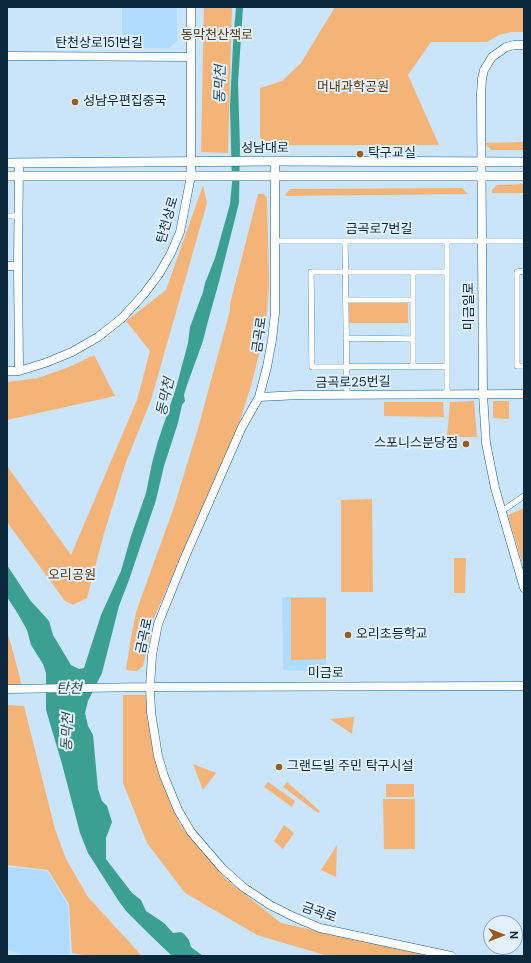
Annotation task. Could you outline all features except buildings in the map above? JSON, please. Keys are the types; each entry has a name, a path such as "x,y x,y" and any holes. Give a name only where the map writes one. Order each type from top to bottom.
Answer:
{"main road":[{"name":"성남대로","path":"7,163 275,161 524,162"},
{"name":"성남대로","path":"7,176 524,176"}],"street":[{"name":"탄천상로","path":"7,371 20,370 46,363 64,356 93,340 122,318 144,294 159,274 178,240 186,207 191,176 191,7"},
{"name":"미금일로","path":"524,45 514,45 498,51 492,57 484,70 481,94 483,394 486,443 495,488 524,588"},
{"name":"탄천상로151번길","path":"7,56 191,57"},
{"name":"금곡로","path":"275,161 275,313 268,360 259,397 242,427 160,618 152,655 150,687 150,712 154,736 164,776 178,810 191,832 222,868 243,887 270,905 320,928 451,956"},
{"path":"19,163 18,266 20,370"},
{"path":"7,216 18,216"},
{"name":"금곡로7번길","path":"275,241 524,241"},
{"path":"345,241 347,395"},
{"path":"447,241 447,394"},
{"path":"7,266 18,266"},
{"path":"447,272 311,272 312,366 447,366"},
{"path":"412,272 413,366"},
{"path":"524,272 518,272 517,316 517,366 524,366"},
{"path":"346,300 413,300"},
{"path":"346,338 413,339"},
{"name":"금곡로25번길","path":"259,397 524,394"},
{"path":"502,511 524,496"},
{"name":"미금로","path":"7,689 524,686"}],"shaded area":[{"path":"122,7 177,7 177,41 169,48 122,48"},
{"path":"282,597 326,597 326,672 283,670"},
{"path":"7,867 47,871 68,905 70,954 30,956 7,950"}],"green space":[{"name":"동막천산책로","path":"204,7 232,7 228,153 201,152"},
{"name":"머내과학공원","path":"335,7 524,7 524,32 511,32 499,35 487,42 431,42 408,75 439,145 274,145 260,138 260,88 282,81 301,63"},
{"path":"524,142 524,150 491,150 485,143"},
{"path":"524,184 524,193 492,193 492,190 497,185"},
{"name":"오리공원","path":"203,185 207,203 151,400 126,462 103,537 87,598 73,605 65,601 7,522 7,466 71,555 137,400 150,351 126,321 166,290"},
{"path":"462,188 468,194 286,196 286,193 291,189"},
{"path":"258,194 264,194 267,198 269,284 267,313 261,347 251,386 238,427 154,618 143,666 137,671 126,670 136,612 174,507 199,425 230,310 230,304"},
{"path":"347,301 408,301 408,323 347,323"},
{"path":"94,355 115,396 7,420 7,382 38,378 69,367"},
{"path":"474,401 477,437 447,437 450,402"},
{"path":"493,401 509,401 509,419 493,418"},
{"path":"384,402 443,402 444,417 384,416"},
{"path":"372,499 373,592 341,592 341,500"},
{"path":"524,508 524,569 508,515"},
{"path":"454,558 466,558 465,593 454,593"},
{"path":"291,598 326,598 326,659 291,660"},
{"path":"7,632 11,644 22,686 7,686"},
{"path":"123,695 150,695 162,769 179,823 227,880 281,923 430,956 328,956 257,935 185,893 147,843 123,783"},
{"path":"7,705 24,706 55,829 66,859 88,897 142,956 85,956 72,953 69,904 48,870 7,865"},
{"path":"354,717 352,734 330,719"},
{"path":"193,764 216,773 203,790"},
{"path":"268,782 295,801 292,807 264,787"},
{"path":"287,782 320,811 318,813 283,787"},
{"path":"386,784 414,784 414,797 386,797"},
{"path":"383,799 415,799 415,849 384,849"},
{"path":"284,825 294,833 283,849 274,841"},
{"path":"337,845 336,877 321,870"}],"water":[{"path":"236,7 243,7 238,83 240,147 239,203 203,341 184,395 185,401 182,405 178,423 164,466 156,500 119,606 102,673 88,701 85,713 88,726 93,735 98,789 102,801 107,806 112,822 106,838 106,859 132,893 141,900 146,911 164,923 173,933 181,932 184,934 189,940 191,947 203,956 172,956 126,911 88,853 80,833 46,710 46,673 43,664 31,645 27,630 7,597 7,565 30,600 49,621 53,635 71,665 79,669 84,668 101,615 121,571 146,493 158,441 176,388 188,343 190,327 215,258 230,204 232,183 230,106"}],"place":[{"name":"성남우편집중국","path":"75,102"},
{"name":"탁구교실","path":"360,154"},
{"name":"스포니스분당점","path":"466,444"},
{"name":"오리초등학교","path":"348,635"},
{"name":"그랜드빌 주민 탁구시설","path":"279,767"}],"water label":[{"name":"동막천","path":"221,84"},
{"name":"동막천","path":"166,397"},
{"name":"탄천","path":"69,689"},
{"name":"동막천","path":"68,732"}]}
